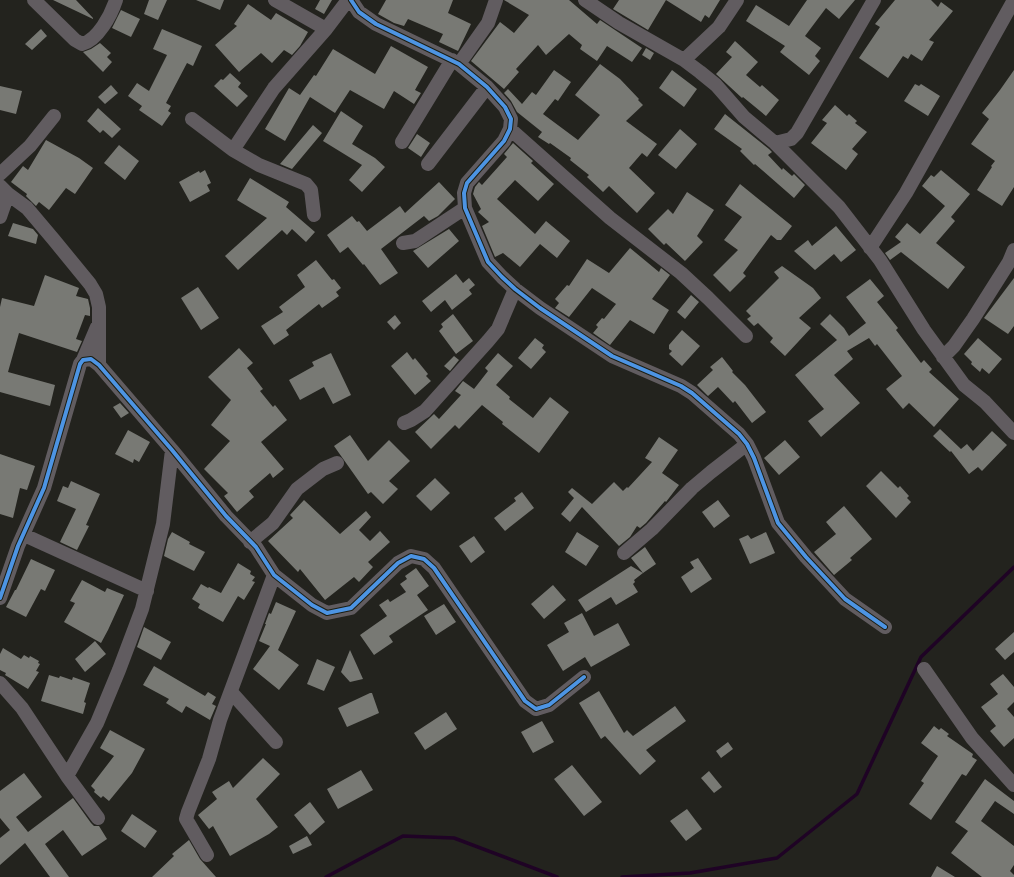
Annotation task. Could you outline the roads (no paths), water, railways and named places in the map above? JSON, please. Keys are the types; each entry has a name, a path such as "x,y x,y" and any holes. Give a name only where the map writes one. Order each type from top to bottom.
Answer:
{"street":[{"path":"34,0 75,40 82,44 88,43 107,23 116,0"},
{"path":"275,0 326,29"},
{"path":"233,150 274,88 326,29 349,0 360,12 376,24 456,62 487,87 505,107 511,118 510,129 504,141 467,183 464,193 465,208 488,262 502,278 540,308 612,356 681,386 692,393 733,429 747,444 754,458 778,523 806,558 845,599 885,627"},
{"path":"402,142 456,62 488,23 496,0"},
{"path":"585,0 619,23 684,60 716,85 744,117 774,143 839,207 880,260 943,357 964,385 985,402 1014,433"},
{"path":"684,60 719,27 737,0"},
{"path":"774,143 791,138 797,133 874,0"},
{"path":"870,248 906,192 1014,0"},
{"path":"428,164 487,87"},
{"path":"0,174 30,146 54,116"},
{"path":"192,119 233,150 259,165 306,184 311,190 314,215"},
{"path":"510,129 610,218 681,273 746,336"},
{"path":"0,217 4,190 27,208 90,284 96,294 99,307 99,365"},
{"path":"403,242 415,242 465,208"},
{"path":"943,357 954,346 973,319 1009,262 1014,250"},
{"path":"404,423 425,410 498,329 515,289"},
{"path":"0,598 18,546 44,488 77,375 99,321"},
{"path":"83,360 91,359 99,365 226,516 256,547 274,575 312,605 327,613 351,608 398,563 412,556 424,559 434,568 525,701 536,709 550,705 584,678"},
{"path":"624,553 652,529 701,480 747,444"},
{"path":"67,776 97,723 142,609 163,524 172,450"},
{"path":"250,542 273,523 297,489 323,469 337,463"},
{"path":"24,535 147,591"},
{"path":"207,855 186,819 209,759 220,720 274,575"},
{"path":"924,669 972,738 1014,786"},
{"path":"0,683 22,708 67,776 98,818"},
{"path":"231,692 276,742"}],"waterway":[{"path":"622,877 690,873 777,858 857,794 921,657 1014,567"},
{"path":"326,877 403,836 454,838 557,877"}]}
